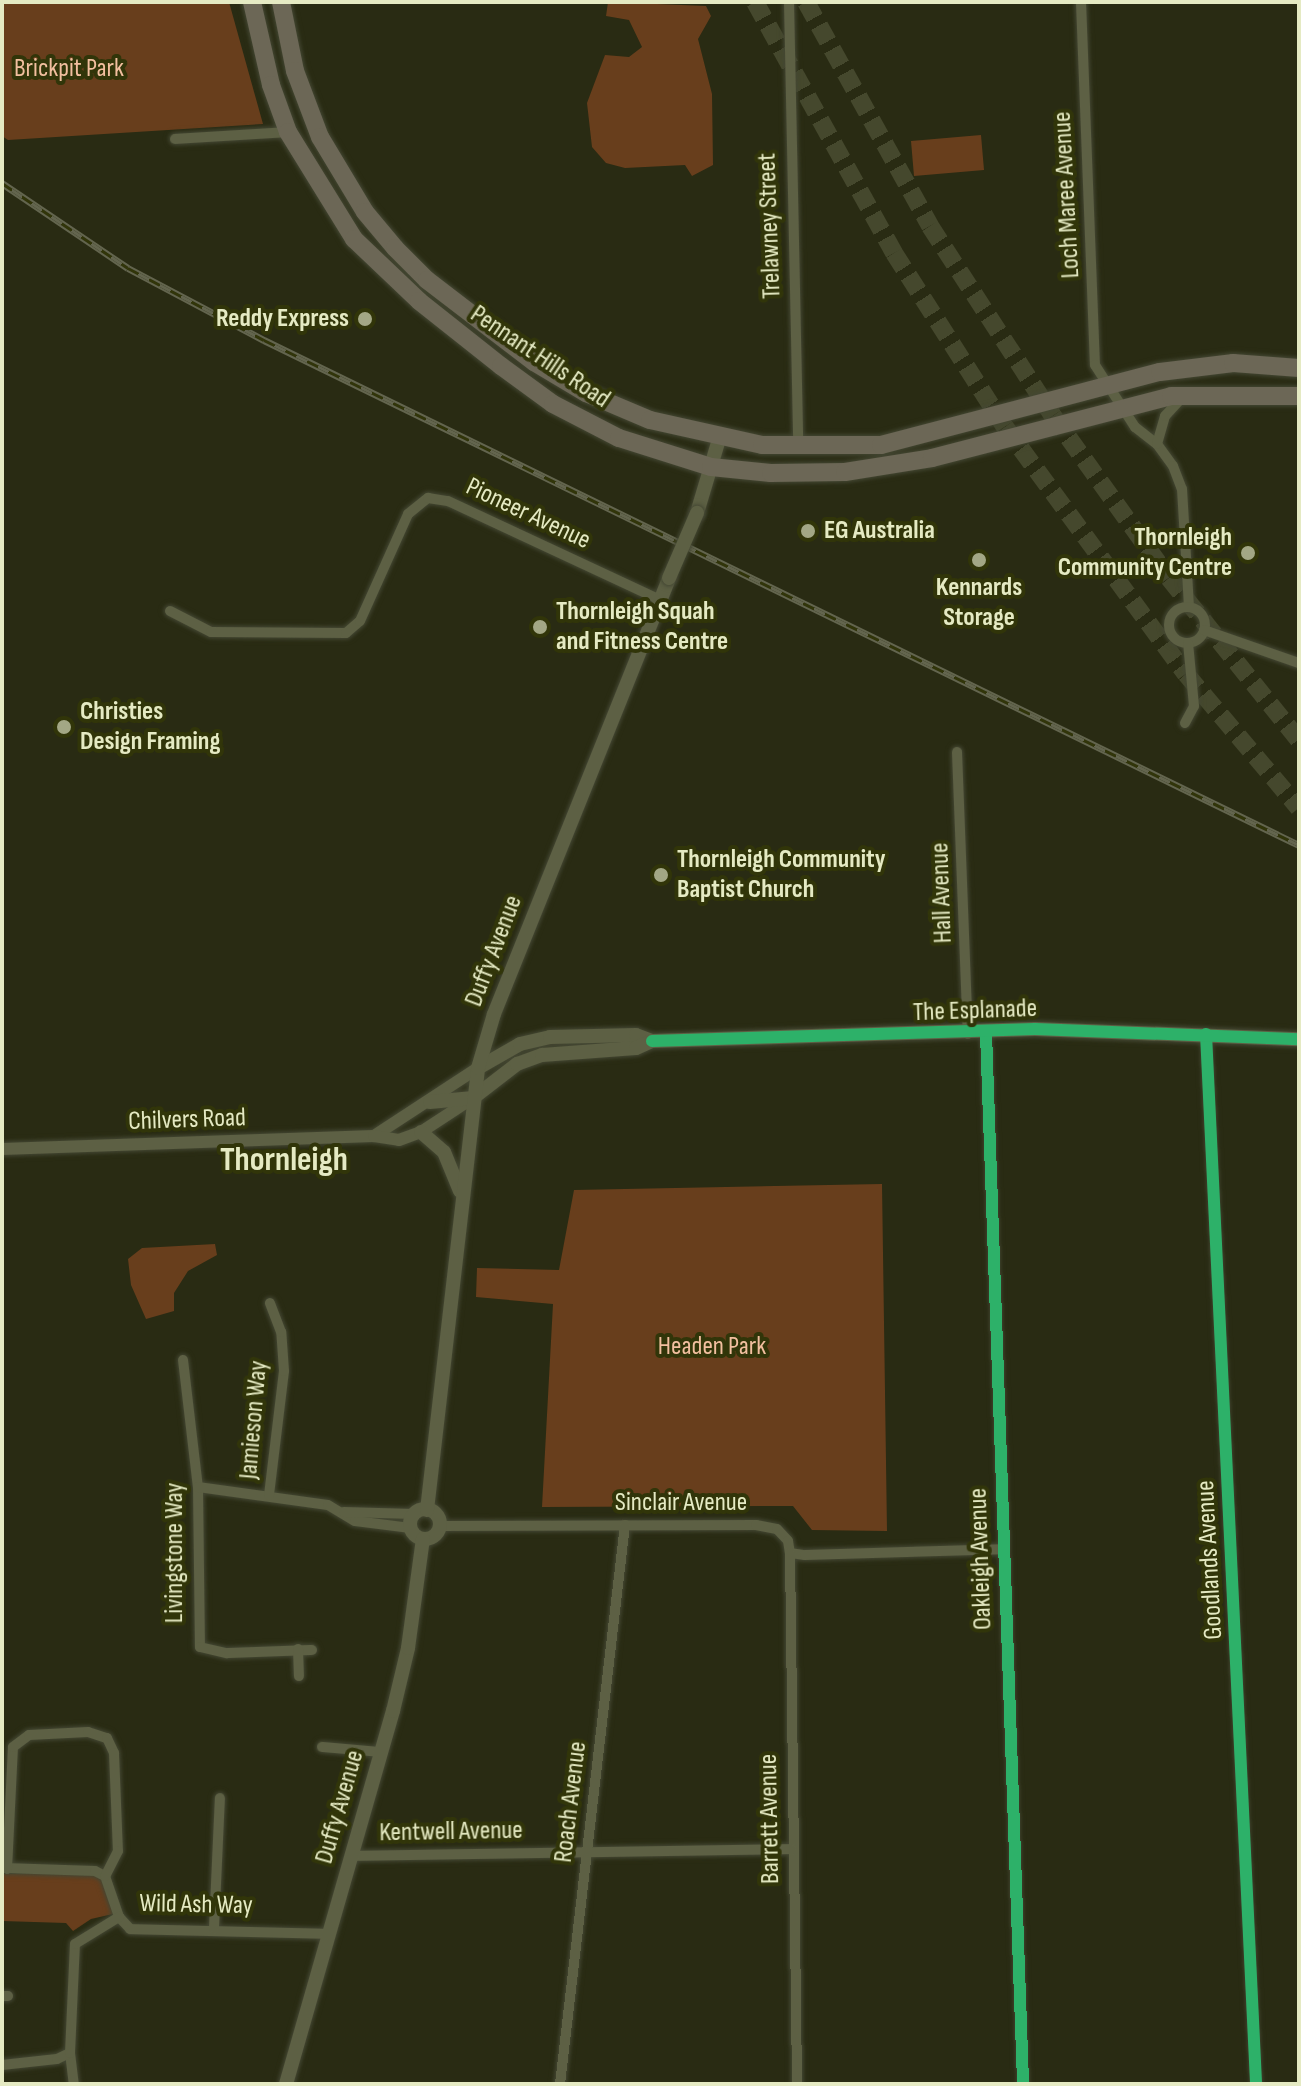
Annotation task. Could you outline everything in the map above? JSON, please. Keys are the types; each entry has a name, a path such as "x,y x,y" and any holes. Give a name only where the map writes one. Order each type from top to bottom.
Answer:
{"highway":[{"name":"Pennant Hills Road","path":"252,2 271,85 288,132 354,239 458,333 582,421 650,450 711,467 795,474 882,467 1009,439 1121,406 1190,394 1299,396"},
{"name":"Pennant Hills Road","path":"281,2 295,71 320,137 365,212 395,248 467,312 586,393 650,420 719,439 798,448 881,445 1107,384 1233,363 1299,368"}],"main road":[{"name":"Duffy Avenue","path":"417,1517 478,1068 497,1008 658,599 697,513 719,439"},
{"name":"The Esplanade","path":"478,1068 520,1044 550,1037 636,1035 652,1041 968,1034 1035,1029 1299,1039"},
{"name":"The Esplanade","path":"473,1098 517,1064 557,1051 636,1048 652,1041"},
{"path":"478,1068 517,1064"},
{"path":"430,1102 473,1098"},
{"path":"421,1132 444,1152 462,1195"},
{"path":"435,1513 440,1526 432,1538 423,1539 417,1517 435,1513"},
{"name":"Duffy Avenue","path":"286,2084 408,1648 423,1539"}],"street":[{"name":"Trelawney Street","path":"789,2 798,448"},
{"name":"Loch Maree Avenue","path":"1081,2 1095,365 1107,384"},
{"path":"175,139 288,132"},
{"path":"1107,384 1135,427 1157,444 1182,489 1189,606"},
{"path":"1157,444 1165,416 1190,394"},
{"name":"Pioneer Avenue","path":"170,611 211,632 346,633 360,621 408,514 428,498 448,501 658,599"},
{"path":"1189,606 1202,615 1204,630"},
{"path":"1188,643 1177,640 1169,626 1175,611 1189,606"},
{"path":"1188,643 1204,630"},
{"path":"1204,630 1299,663"},
{"path":"1185,723 1194,706 1188,643"},
{"name":"Hall Avenue","path":"957,752 968,1034"},
{"name":"Oakleigh Avenue","path":"986,1033 1023,2084"},
{"name":"Goodlands Avenue","path":"1206,1034 1256,2084"},
{"name":"Chilvers Road","path":"374,1136 478,1068"},
{"name":"Chilvers Road","path":"2,1149 374,1136 399,1140 421,1132 473,1098"},
{"name":"Jamieson Way","path":"269,1495 284,1371 281,1332 270,1303"},
{"name":"Livingstone Way","path":"183,1360 198,1487 201,1596 196,1628 200,1647 227,1653 312,1650"},
{"path":"198,1487 269,1495 344,1512 355,1521 417,1517"},
{"name":"Roach Avenue","path":"560,2084 625,1525"},
{"name":"Sinclair Avenue","path":"440,1526 768,1526 784,1535 790,1553"},
{"path":"790,1553 1002,1549"},
{"name":"Barrett Avenue","path":"790,1553 797,2084"},
{"path":"298,1649 299,1676"},
{"path":"5,1868 13,1747 29,1735 88,1732 107,1738 114,1753 118,1851 105,1876"},
{"path":"322,1747 380,1752"},
{"path":"214,1928 220,1798"},
{"name":"Kentwell Avenue","path":"351,1856 792,1849"},
{"name":"Wild Ash Way","path":"5,1868 84,1868 105,1876 119,1917 138,1931 214,1928 329,1934"},
{"path":"74,2084 70,2053 75,1944 119,1917"},
{"path":"2,2065 57,2059 70,2053"}],"green space":[{"name":"Brickpit Park","path":"2,2 229,2 263,124 8,140 2,136"},
{"path":"608,2 706,6 711,16 698,39 712,94 713,165 692,176 685,165 625,168 606,163 592,147 587,103 605,55 629,57 642,47 629,20 606,16"},
{"path":"981,135 984,170 914,176 911,141"},
{"name":"Headen Park","path":"882,1184 887,1531 812,1530 793,1506 542,1507 553,1304 476,1297 477,1268 559,1270 574,1190"},
{"path":"215,1244 217,1255 188,1271 174,1293 174,1311 146,1319 131,1285 128,1259 142,1248"},
{"path":"81,1872 100,1875 113,1914 91,1919 73,1931 66,1923 2,1921 2,1874"}],"tunnel":[{"path":"755,2 894,253 1005,427 1186,674 1299,808"},
{"path":"806,2 930,226 1053,416 1169,578 1299,740"}],"railway":[{"path":"2,183 128,268 264,340 1299,845"}],"cycle path":[{"path":"652,1041 1035,1029 1299,1039"},
{"path":"986,1033 1023,2084"},
{"path":"1206,1034 1256,2084"}],"place":[{"name":"Reddy Express","path":"365,319"},
{"name":"EG Australia","path":"808,531"},
{"name":"Thornleigh Community Centre","path":"1248,553"},
{"name":"Kennards Storage","path":"979,560"},
{"name":"Thornleigh Squah and Fitness Centre","path":"540,627"},
{"name":"Christies Design Framing","path":"64,727"},
{"name":"Thornleigh Community Baptist Church","path":"661,875"}],"district":[{"name":"Thornleigh","path":"284,1160"}]}
